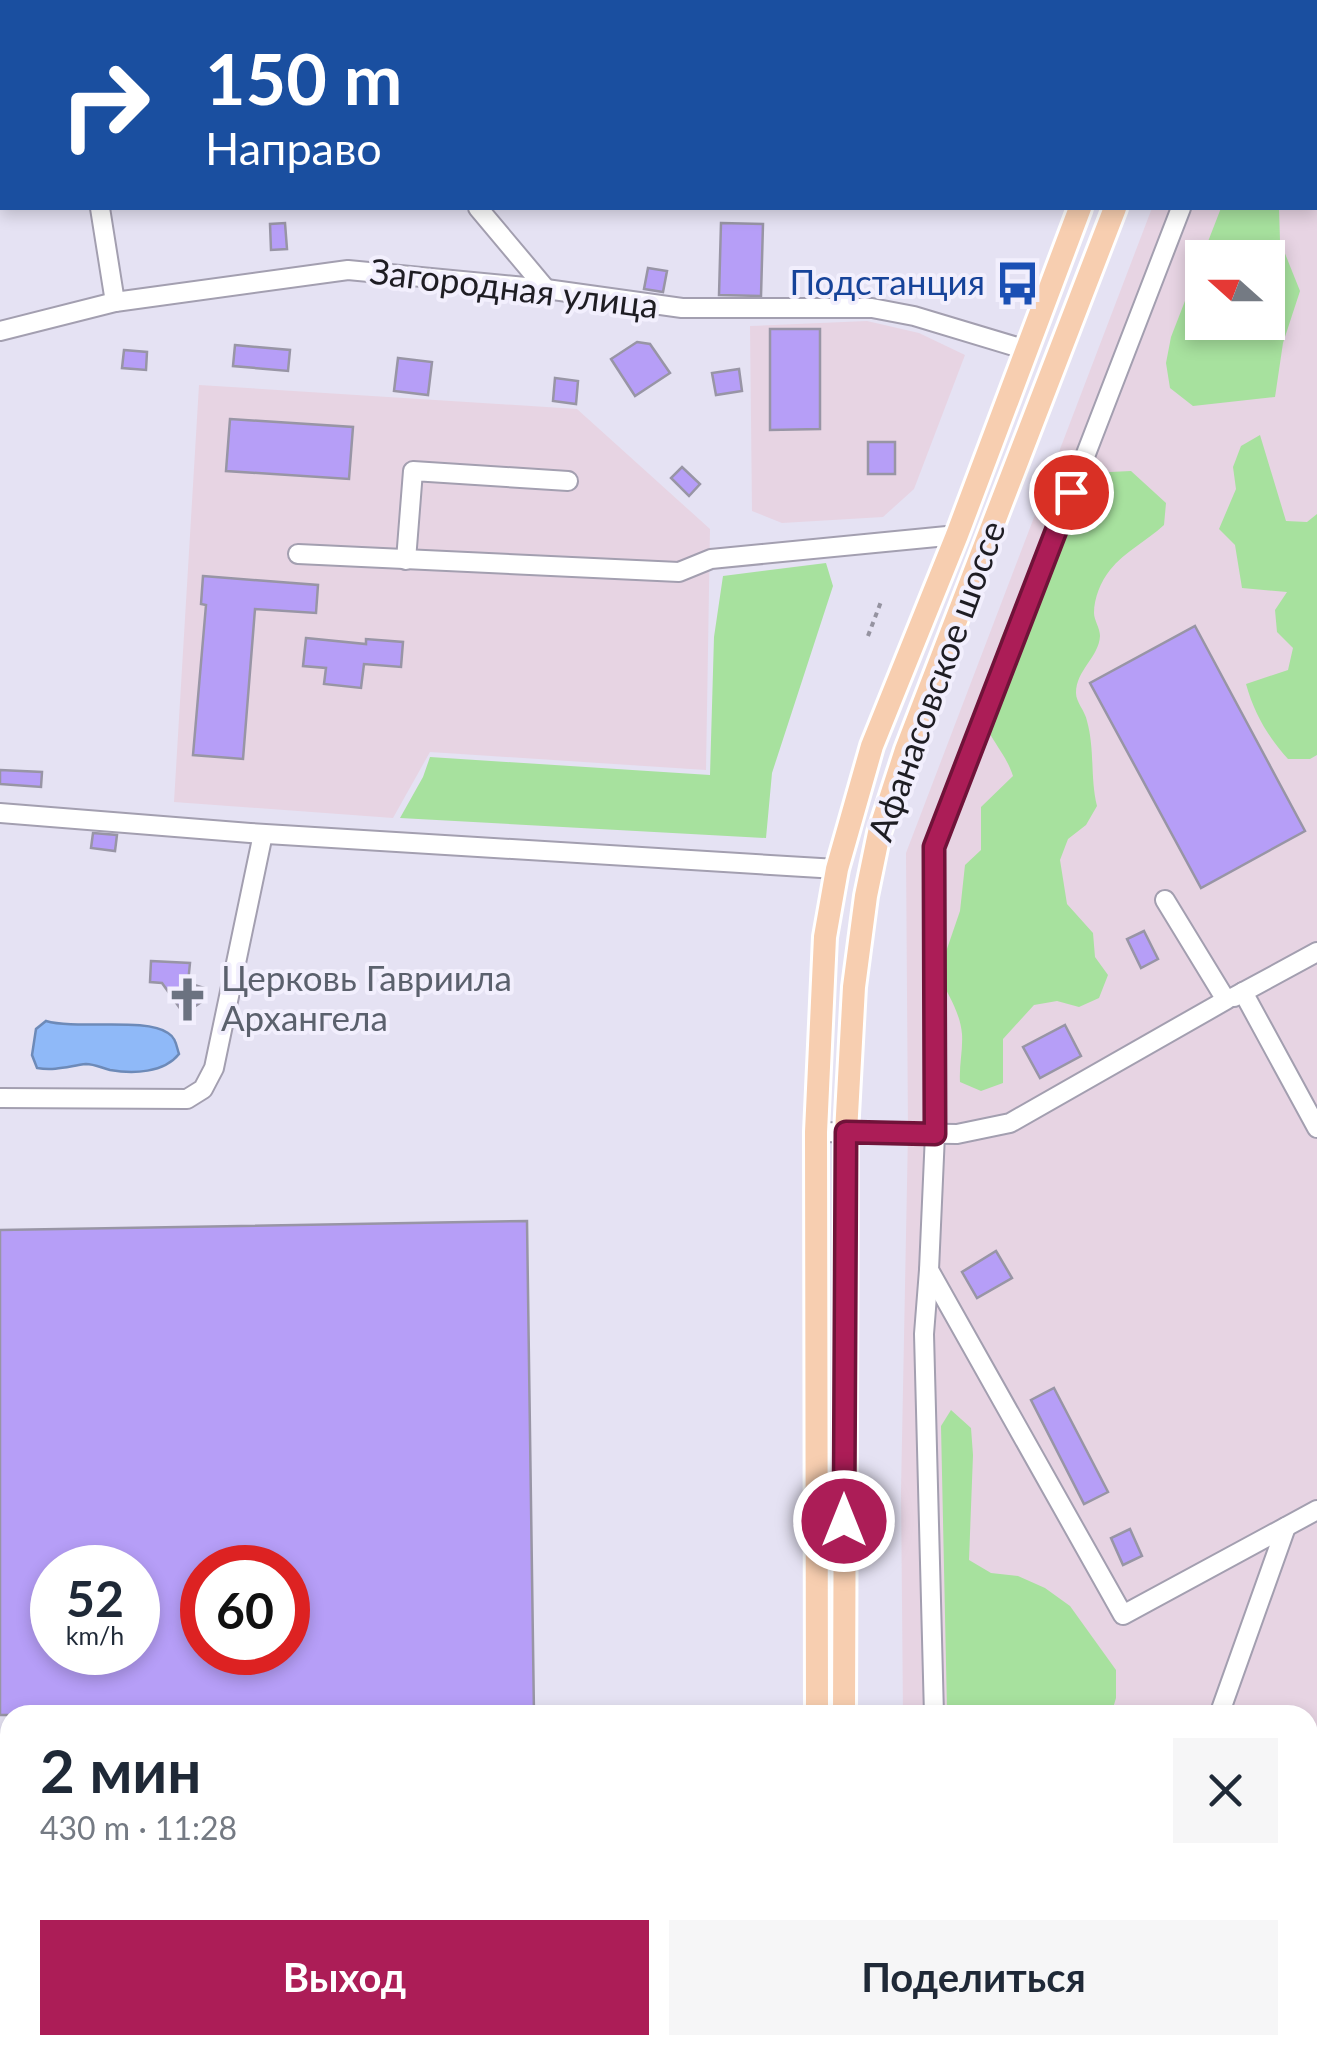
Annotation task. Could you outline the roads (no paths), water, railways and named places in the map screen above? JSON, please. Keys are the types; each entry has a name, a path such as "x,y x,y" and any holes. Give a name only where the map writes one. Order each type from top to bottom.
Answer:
{"main road":[{"name":"Афанасовское шоссе","path":"817,1705 816,1132 825,936 836,868 872,746 1079,210"},
{"name":"Афанасовское шоссе","path":"844,1705 846,1132 854,988 866,896 879,833 906,750 1115,210"}],"street":[{"path":"100,210 116,302"},
{"path":"480,210 546,288"},
{"path":"934,1705 924,1334 935,1134 934,847 1180,210"},
{"name":"Загородная улица","path":"0,331 116,302 348,270 546,288 682,308 872,308 914,316 1027,350"},
{"path":"406,560 413,472 568,481"},
{"path":"298,554 679,572 711,558 957,534"},
{"path":"0,813 263,834 836,868"},
{"path":"0,1098 187,1099 202,1089 214,1068 263,834"},
{"path":"1165,900 1235,996 1317,1128"},
{"path":"816,1132 935,1134 984,1131 1010,1123 1317,952"},
{"path":"928,1270 1123,1615 1317,1510"},
{"path":"1223,1705 1286,1527"}],"water":[{"path":"46,1021 158,1028 173,1037 179,1054 165,1065 138,1072 86,1064 37,1068 32,1055 36,1029"}],"place":[{"name":"Подстанция","path":"1018,283"},
{"name":"Церковь Гавриила Архангела","path":"188,999"}]}
